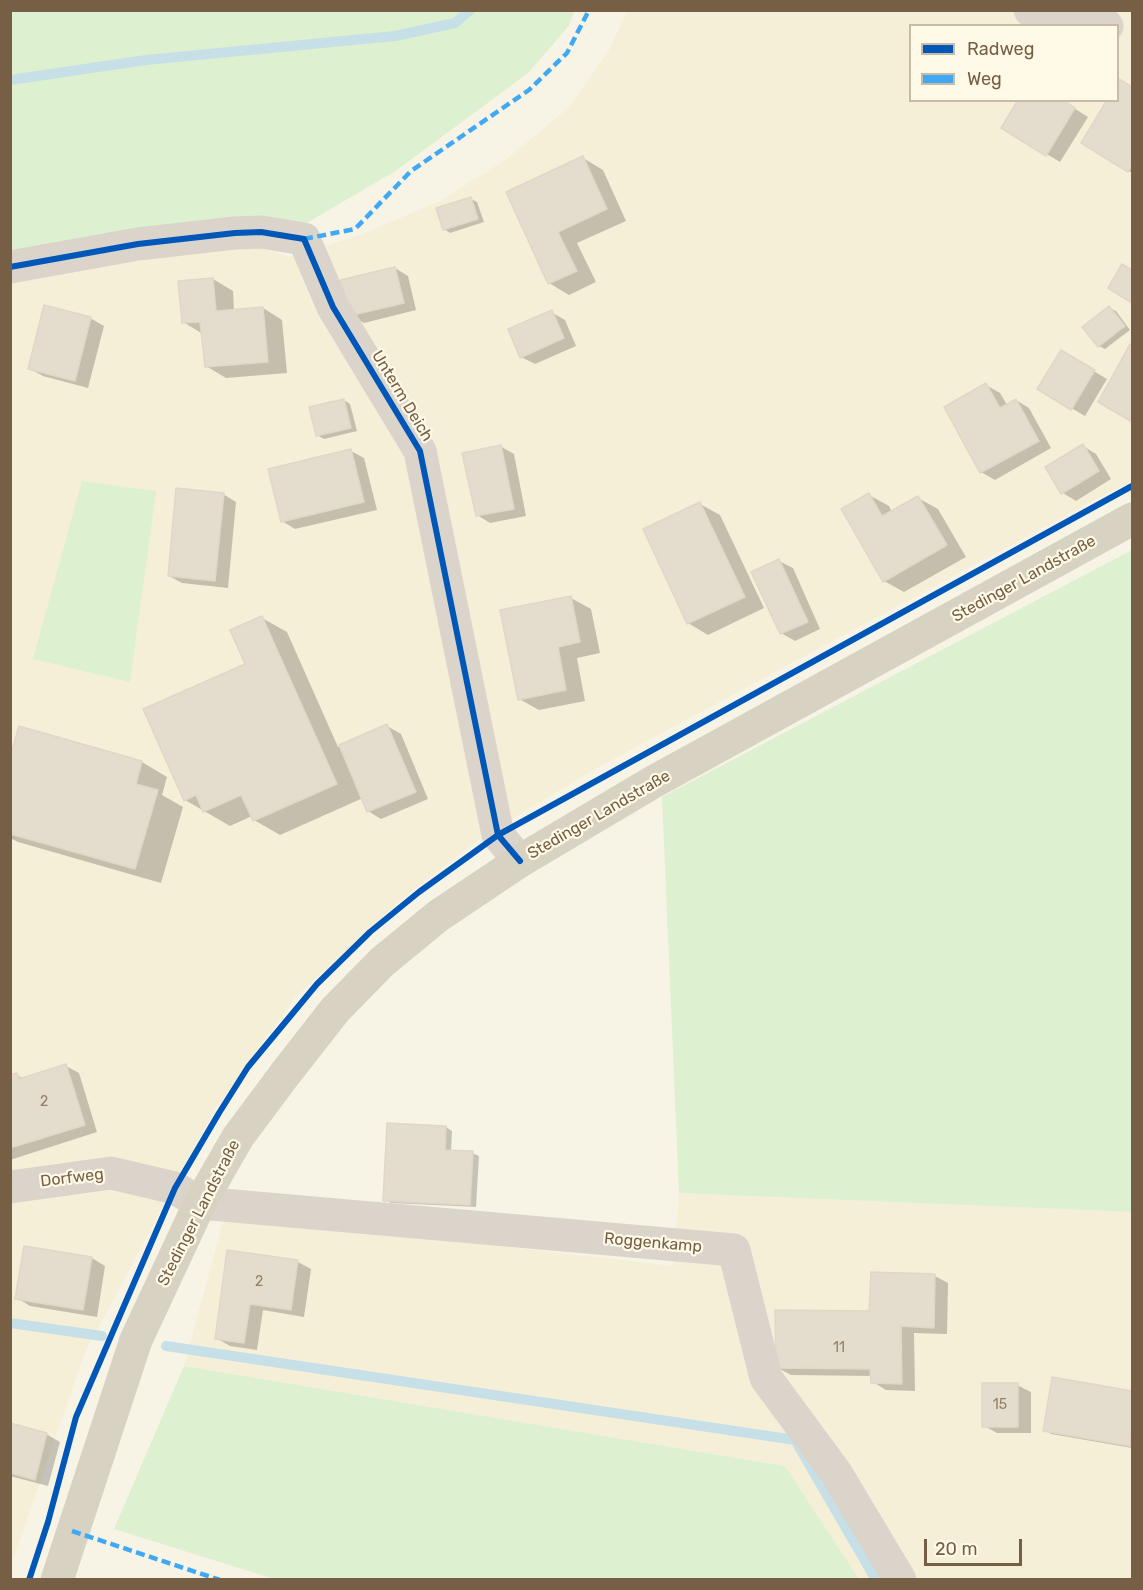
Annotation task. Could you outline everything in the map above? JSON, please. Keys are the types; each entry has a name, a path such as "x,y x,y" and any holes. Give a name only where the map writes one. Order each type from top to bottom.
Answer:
{"main road":[{"name":"Stedinger Landstraße","path":"57,1580 136,1340 200,1203 238,1137 285,1074 343,1002 382,962 438,916 520,861 653,782 1132,519"}],"street":[{"path":"1030,10 1097,24"},
{"name":"Unterm Deich","path":"10,267 138,244 235,233 261,232 304,239 333,307 420,451 498,835 520,861"},
{"name":"Dorfweg","path":"10,1187 111,1173 174,1188 200,1203"},
{"name":"Roggenkamp","path":"200,1203 734,1250 766,1378 836,1473 900,1580"}],"shaded area":[{"path":"627,11 1132,11 1132,500 1121,486 597,768 485,835 403,898 295,998 214,1111 84,1355 11,1566 11,279 206,246 262,248 288,257 362,234 442,200 508,158 568,108 608,52"},
{"path":"679,1193 1132,1212 1132,1579 859,1579 785,1466 184,1366 225,1214 673,1266"}],"green space":[{"path":"10,11 575,11 568,27 528,73 397,170 300,227 11,252"},
{"path":"82,481 156,491 130,682 33,659"},
{"path":"1132,550 1132,1212 679,1193 662,797"},
{"path":"184,1366 785,1466 859,1579 274,1579 114,1529"}],"building":[{"path":"1119,79 1132,87 1132,165 1128,172 1081,143 1106,102 1119,102"},
{"path":"1017,102 1066,102 1075,108 1046,156 1001,128"},
{"path":"583,156 607,209 558,232 577,271 548,284 506,192"},
{"path":"471,197 478,219 443,230 436,208"},
{"path":"1122,264 1132,270 1132,303 1108,288"},
{"path":"395,267 404,303 349,316 340,280"},
{"path":"213,278 216,311 263,307 268,362 205,367 200,322 182,323 178,281"},
{"path":"44,305 91,317 75,381 28,369"},
{"path":"1109,306 1125,326 1098,347 1082,327"},
{"path":"552,310 564,338 520,358 508,329"},
{"path":"1130,344 1132,345 1132,422 1098,402"},
{"path":"1061,350 1095,370 1071,410 1037,389"},
{"path":"986,383 1000,408 1016,399 1039,441 980,473 944,407"},
{"path":"344,399 351,428 316,436 309,407"},
{"path":"1083,444 1099,471 1061,494 1045,467"},
{"path":"501,445 514,509 476,516 462,453"},
{"path":"351,449 364,502 281,522 268,469"},
{"path":"176,488 224,493 215,581 168,576"},
{"path":"869,493 882,516 918,496 947,545 883,582 841,509"},
{"path":"700,502 745,597 687,624 643,529"},
{"path":"779,559 808,622 780,634 751,572"},
{"path":"571,596 580,642 558,647 566,690 518,700 500,610"},
{"path":"262,616 337,784 253,821 241,795 203,812 196,795 184,801 143,709 245,664 230,630"},
{"path":"387,724 416,792 367,812 339,745"},
{"path":"19,726 142,761 136,784 158,790 135,869 10,834 10,757"},
{"path":"66,1064 85,1125 10,1148 10,1075 17,1073 19,1079"},
{"path":"387,1123 446,1126 445,1150 473,1151 470,1205 383,1201"},
{"path":"24,1246 92,1257 83,1310 15,1299"},
{"path":"227,1250 298,1260 291,1310 250,1304 244,1343 215,1339"},
{"path":"871,1272 935,1274 934,1328 901,1326 902,1384 871,1383 870,1369 776,1368 775,1310 869,1311"},
{"path":"1052,1377 1132,1391 1130,1446 1043,1431"},
{"path":"982,1383 1018,1383 1018,1427 982,1427"},
{"path":"10,1423 47,1433 35,1480 10,1473"}],"waterway":[{"path":"10,80 146,60 395,36 455,23 470,10"},
{"path":"10,1323 102,1336"},
{"path":"166,1346 795,1440 876,1580"}],"marked path":[{"path":"304,239 355,229 411,171 529,90 567,53 589,10"},
{"path":"72,1531 220,1580"}],"cycle path":[{"path":"10,267 138,244 235,233 261,232 304,239 333,307 420,451 498,835 520,861"},
{"path":"29,1580 48,1522 76,1417 175,1188 248,1067 317,984 370,932 419,892 498,835 1132,486"}]}
